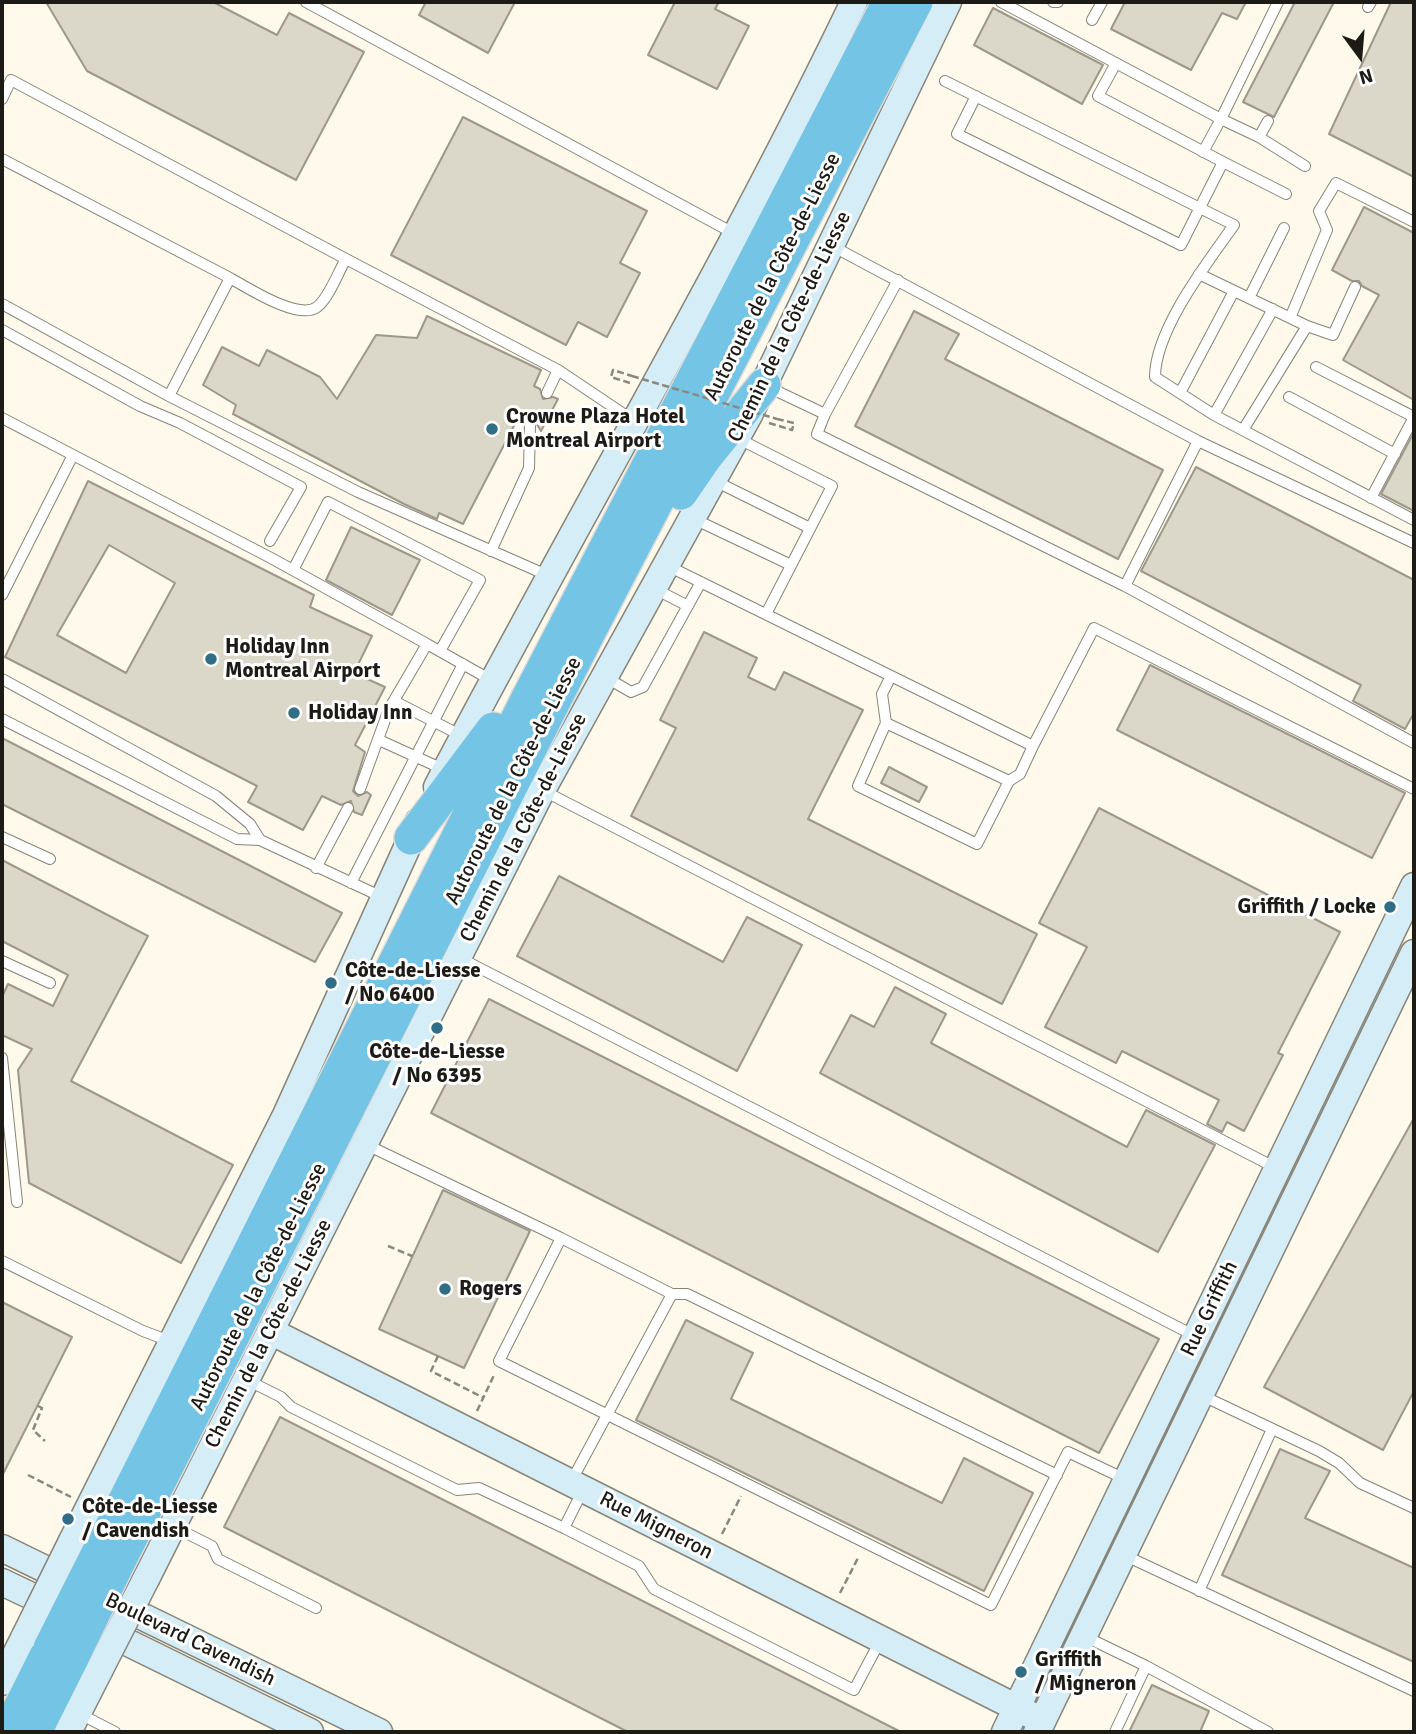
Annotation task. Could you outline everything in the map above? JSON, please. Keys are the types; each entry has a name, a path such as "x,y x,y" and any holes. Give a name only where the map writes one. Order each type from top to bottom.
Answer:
{"highway":[{"name":"Autoroute de la Côte-de-Liesse","path":"109,1559 889,2"},
{"name":"Autoroute de la Côte-de-Liesse","path":"583,617 916,2"},
{"path":"411,838 764,385"},
{"name":"Chemin de la Côte-de-Liesse","path":"8,1732 61,1653 109,1559"},
{"name":"Chemin de la Côte-de-Liesse","path":"35,1732 61,1653"}],"main road":[{"name":"Chemin de la Côte-de-Liesse","path":"2,1682 61,1653 109,1559 172,1343 286,1115 411,838 491,680 635,422 735,234 854,2"},
{"name":"Chemin de la Côte-de-Liesse","path":"109,1559 172,1526 542,790 715,481 764,385 948,2"},
{"name":"Rue Griffith","path":"1005,1732 1414,886"},
{"name":"Rue Griffith","path":"1039,1730 1414,953"},
{"name":"Rue Migneron","path":"270,1331 1017,1708 1039,1730"},
{"name":"Boulevard Cavendish","path":"2,1548 379,1732"},
{"name":"Boulevard Cavendish","path":"2,1582 310,1732"},
{"name":"Chemin de la Côte-de-Liesse","path":"61,1653 73,1723"}],"lane":[{"path":"306,2 735,234"},
{"path":"1001,2 1259,137 1305,166"},
{"path":"1092,20 1102,2"},
{"path":"1203,152 1278,2"},
{"path":"1116,63 1098,96 1286,194"},
{"path":"2,99 11,80 558,370 635,422"},
{"path":"946,81 1234,225 1199,274 1155,359 1155,377 1214,415 1414,520"},
{"path":"976,96 957,134 1181,245 1202,209 1223,162"},
{"path":"1259,137 1268,121"},
{"path":"2,159 281,305 306,312 318,307 346,259"},
{"path":"1290,318 1327,230 1320,211 1336,183 1414,222"},
{"path":"1249,298 1284,229"},
{"path":"830,245 1198,441 1414,543"},
{"path":"1199,274 1307,326 1333,335 1355,287"},
{"path":"169,396 230,278"},
{"path":"898,280 825,414 817,434 1125,586 1413,739"},
{"path":"1180,393 1234,291"},
{"path":"2,304 169,396 358,492 549,576"},
{"path":"1214,415 1273,309"},
{"path":"1243,430 1307,326"},
{"path":"2,330 64,366 301,487 270,541"},
{"path":"1316,367 1414,417 1371,498"},
{"path":"547,393 558,370"},
{"path":"764,385 825,414"},
{"path":"1289,397 1395,454"},
{"path":"2,418 293,569 491,680"},
{"path":"491,551 530,468 530,425"},
{"path":"737,438 832,486 766,614"},
{"path":"1125,586 1198,441"},
{"path":"2,595 73,455"},
{"path":"715,481 810,527"},
{"path":"293,569 328,502 480,580 440,651"},
{"path":"694,519 791,565"},
{"path":"668,566 1033,746"},
{"path":"604,676 631,692 643,687 701,582"},
{"path":"655,589 688,606"},
{"path":"891,676 883,694 886,723 858,786 977,844 1009,781 1020,774 1094,628 1414,789"},
{"path":"360,789 394,701 427,644"},
{"path":"351,883 463,664"},
{"path":"2,679 216,796 250,824 260,840"},
{"path":"394,701 462,736"},
{"path":"2,719 237,839 260,840 385,899"},
{"path":"886,723 1009,781"},
{"path":"379,740 445,770"},
{"path":"542,790 1278,1169"},
{"path":"316,868 348,808"},
{"path":"2,837 50,859"},
{"path":"457,957 1196,1337"},
{"path":"2,961 50,983"},
{"path":"2,1058 17,1202"},
{"path":"364,1143 672,1294 687,1294 1057,1475"},
{"path":"561,1238 499,1361 991,1605 1068,1452 1127,1480"},
{"path":"2,1261 172,1343"},
{"path":"564,1528 577,1486 609,1415 672,1294"},
{"path":"246,1380 281,1397 291,1408 457,1490 479,1488 639,1566 654,1590 854,1690 881,1639"},
{"path":"1200,1395 1339,1463 1360,1483 1414,1508"},
{"path":"1199,1591 1272,1429"},
{"path":"172,1526 212,1546 218,1559 316,1608"},
{"path":"1123,1555 1414,1691"},
{"path":"1084,1636 1268,1732"},
{"path":"1115,1732 1146,1666"},
{"path":"73,1723 115,1732"}],"path":[{"path":"624,381 611,377 613,370 794,423 792,430 778,425"},
{"path":"388,1246 412,1256"},
{"path":"438,1356 430,1371 484,1398"},
{"path":"476,1414 492,1380"},
{"path":"38,1406 42,1408 33,1430 45,1441"},
{"path":"28,1475 77,1501"},
{"path":"721,1537 737,1505"},
{"path":"839,1597 855,1564"}],"building":[{"path":"46,2 213,2 277,35 289,13 364,52 296,180 87,71"},
{"path":"426,2 515,2 488,53 419,15"},
{"path":"675,2 719,2 715,9 749,26 717,89 648,55"},
{"path":"1125,2 1246,2 1237,19 1222,13 1191,70 1111,29"},
{"path":"1295,2 1334,2 1274,117 1243,102"},
{"path":"1391,2 1414,2 1414,177 1329,134"},
{"path":"993,8 1103,65 1082,104 974,45"},
{"path":"463,117 647,211 620,263 640,273 607,337 578,322 566,345 391,255"},
{"path":"1364,207 1414,233 1414,400 1343,360 1379,295 1362,286 1359,281 1352,281 1332,270"},
{"path":"914,311 959,334 945,359 1163,470 1118,559 855,426"},
{"path":"427,316 541,370 534,386 540,389 543,399 558,399 541,431 533,418 524,421 518,418 463,524 439,513 437,519 404,504 233,414 236,405 203,385 222,347 259,366 267,350 320,377 337,399 376,335 417,338"},
{"path":"1414,432 1414,511 1381,494"},
{"path":"1196,467 1414,580 1414,713 1405,729 1353,701 1361,685 1141,571"},
{"path":"88,481 314,595 310,607 372,636 354,673 385,687 355,745 365,752 353,791 358,796 367,792 371,795 362,815 354,812 351,801 341,805 322,796 303,830 248,802 257,786 5,657","holes":["109,545 175,583 126,673 57,635"]},
{"path":"351,527 420,560 392,615 326,580"},
{"path":"704,632 757,658 748,677 775,690 784,672 863,710 808,819 1037,934 1002,1004 631,816 676,728 660,720"},
{"path":"1150,665 1405,793 1372,858 1117,730"},
{"path":"2,738 342,913 315,962 2,804"},
{"path":"889,767 927,787 919,802 881,783"},
{"path":"1099,808 1340,932 1278,1053 1283,1055 1244,1131 1227,1122 1222,1132 1207,1124 1219,1100 1122,1051 1116,1063 1045,1027 1087,947 1039,923"},
{"path":"2,860 148,936 71,1081 233,1165 181,1263 29,1183 18,1070 32,1049 2,1035 2,997 8,984 53,1006 68,975 2,941"},
{"path":"559,876 723,962 747,917 802,945 737,1071 517,956"},
{"path":"895,987 946,1014 931,1043 1127,1147 1146,1110 1215,1145 1158,1252 820,1073 851,1015 874,1027"},
{"path":"489,999 1159,1339 1099,1453 431,1113"},
{"path":"1414,1118 1414,1391 1383,1450 1264,1387"},
{"path":"443,1190 530,1231 464,1368 379,1329"},
{"path":"2,1302 72,1337 2,1476"},
{"path":"686,1320 753,1353 731,1399 942,1503 964,1458 1033,1493 984,1591 636,1420"},
{"path":"280,1417 901,1732 628,1732 224,1527"},
{"path":"1280,1449 1330,1471 1305,1518 1414,1568 1414,1662 1222,1575"},
{"path":"1152,1685 1209,1711 1200,1732 1129,1732"}],"place":[{"name":"Crowne Plaza Hotel Montreal Airport","path":"492,429"},
{"name":"Holiday Inn Montreal Airport","path":"211,659"},
{"name":"Holiday Inn","path":"294,713"},
{"name":"Griffith / Locke","path":"1390,907"},
{"name":"Côte-de-Liesse / No 6400","path":"331,983"},
{"name":"Côte-de-Liesse / No 6395","path":"437,1028"},
{"name":"Rogers","path":"445,1289"},
{"name":"Côte-de-Liesse / Cavendish","path":"68,1519"},
{"name":"Griffith / Migneron","path":"1021,1672"}]}
